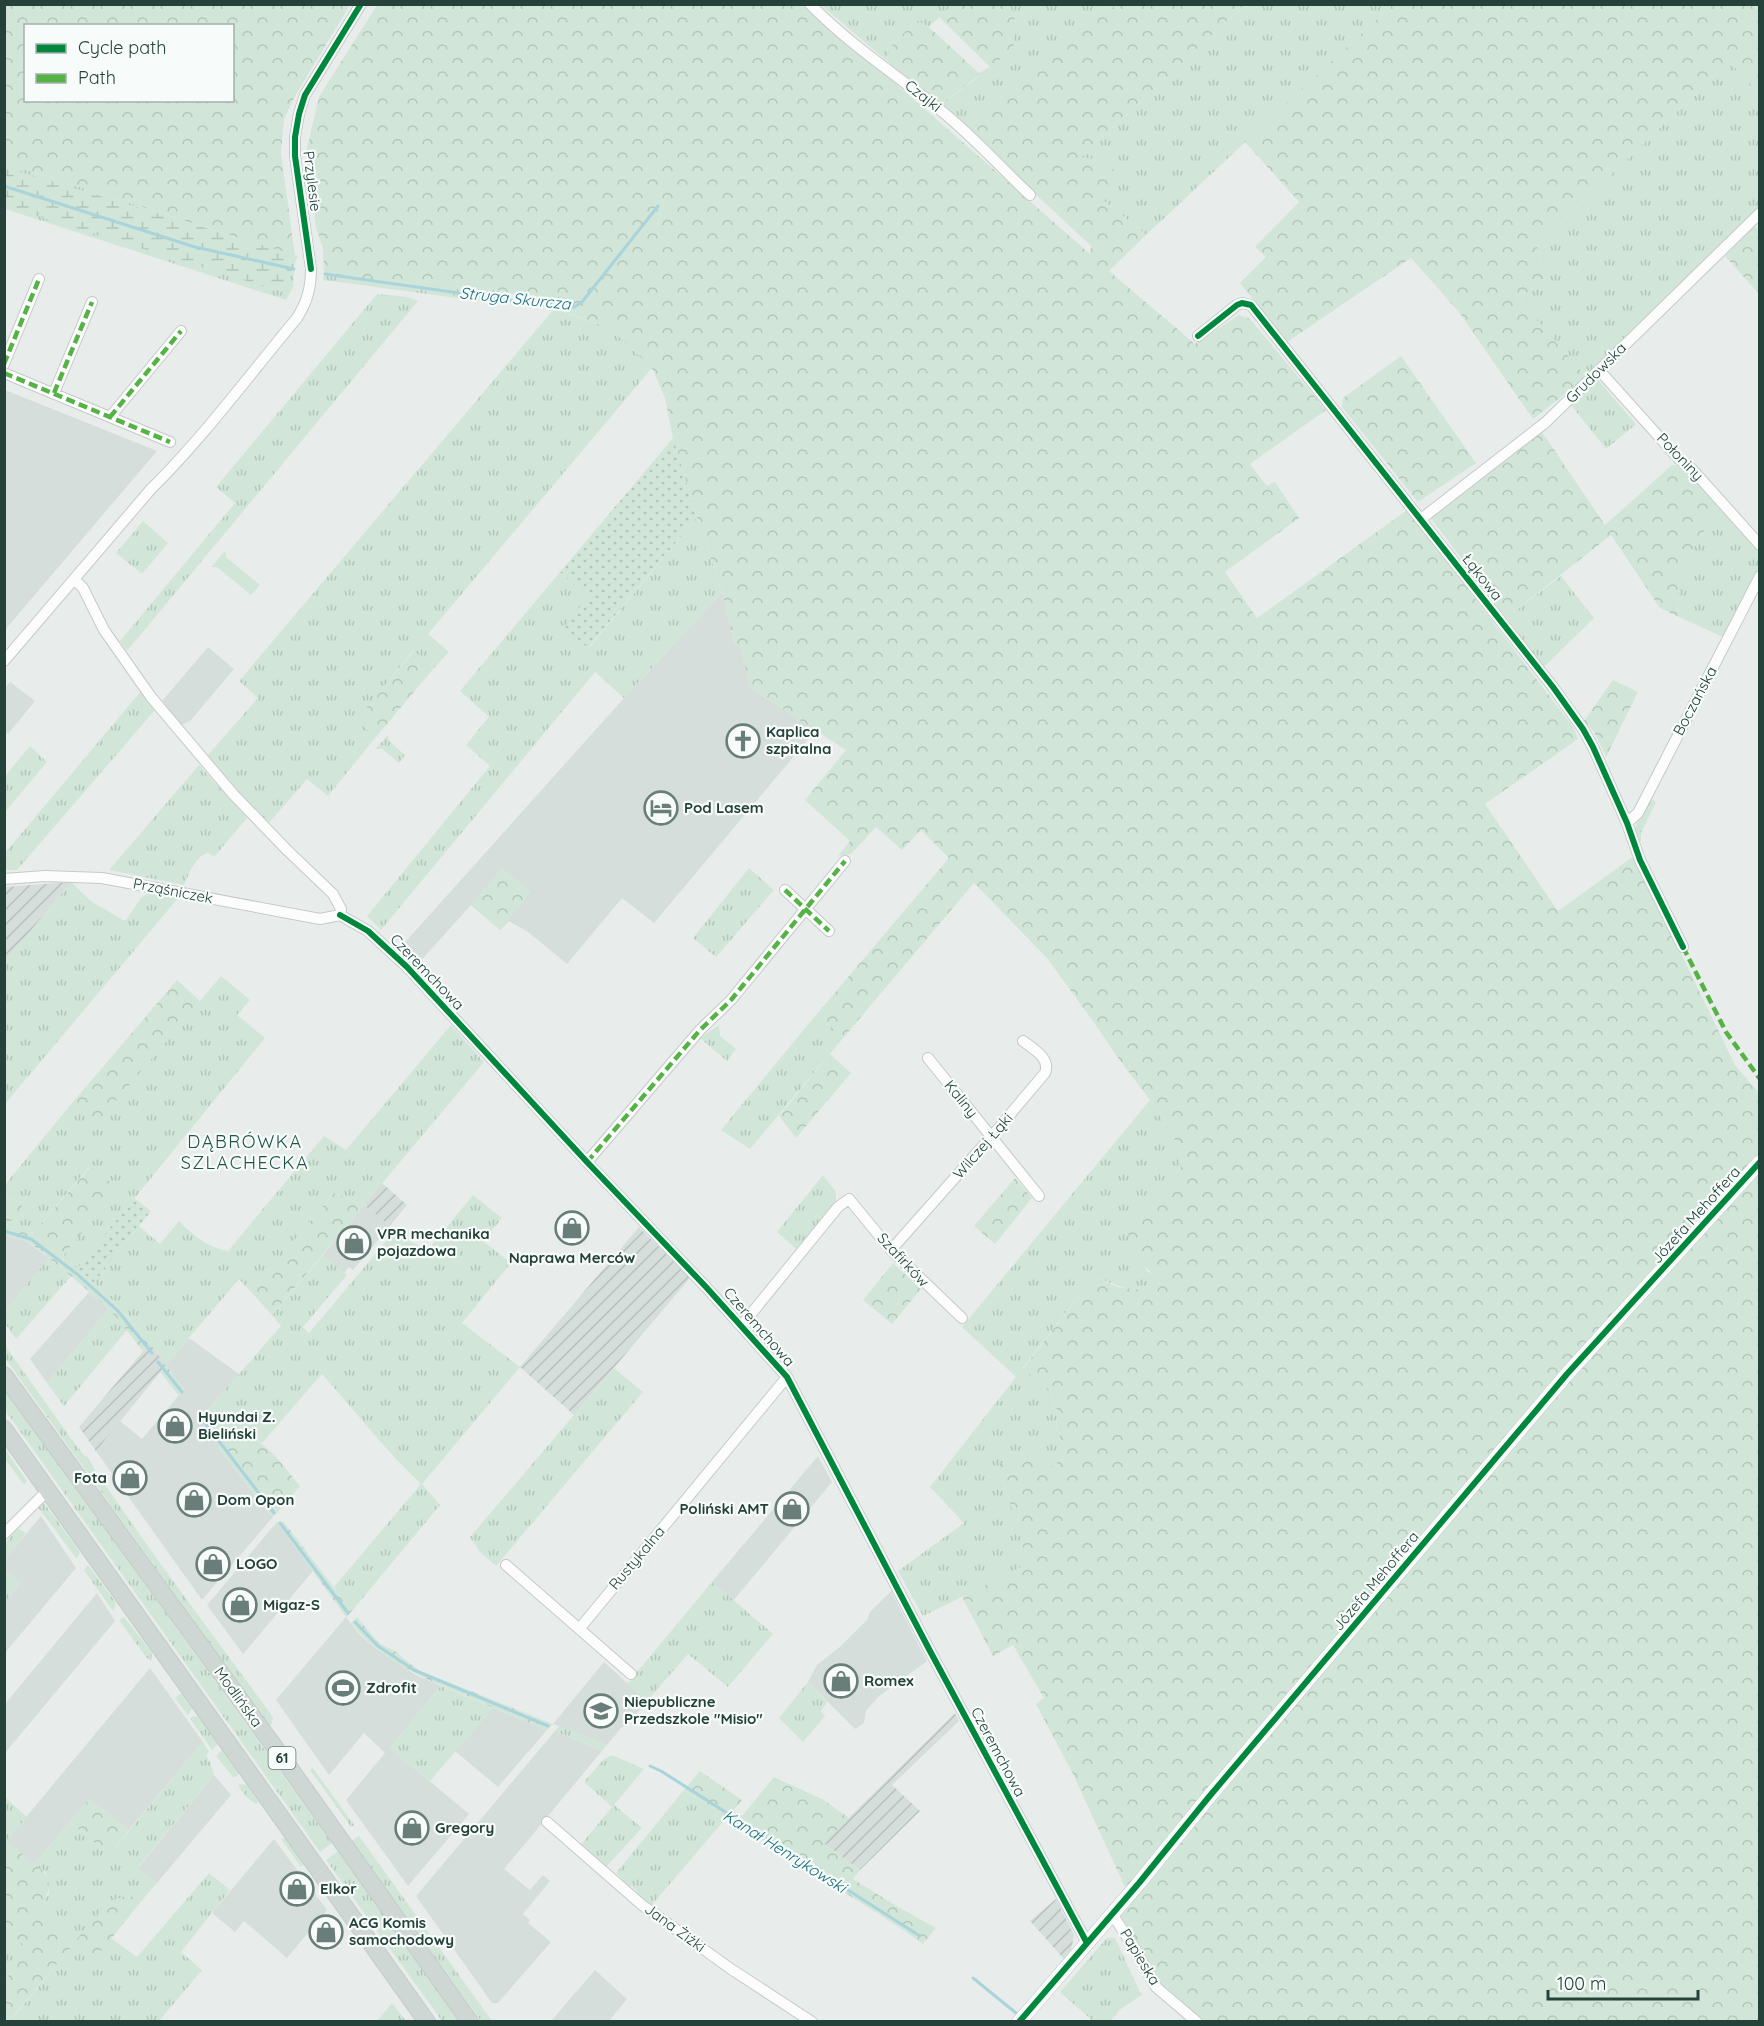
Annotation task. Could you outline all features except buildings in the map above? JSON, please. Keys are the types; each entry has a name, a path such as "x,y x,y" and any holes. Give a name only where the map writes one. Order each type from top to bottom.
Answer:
{"main road":[{"name":"Modlińska","path":"4,1375 284,1760 470,2022"},
{"name":"61","path":"4,1429 427,2022"}],"street":[{"name":"Przylesie","path":"4,661 208,425 297,318 306,304 311,284 311,269 295,156 295,137 299,114 305,95 361,4"},
{"name":"Czajki","path":"810,4 859,47 961,128 1030,195"},
{"name":"Grudowska","path":"1420,519 1546,422 1760,213"},
{"path":"4,364 39,279"},
{"path":"54,393 92,302"},
{"name":"Łąkowa","path":"1198,336 1237,305 1242,303 1251,305 1553,687 1583,729 1627,822 1640,860 1683,947"},
{"path":"110,417 181,331"},
{"name":"Połoniny","path":"1599,370 1760,545"},
{"path":"4,373 170,442"},
{"name":"Boczańska","path":"1627,822 1638,813 1760,576"},
{"path":"74,579 83,588 104,630 151,697 233,794 333,894 341,909 340,915"},
{"path":"587,1162 700,1030 731,1000 845,861"},
{"name":"Prząśniczek","path":"4,879 45,876 102,878 320,919 340,915"},
{"path":"785,890 829,931"},
{"name":"Czeremchowa","path":"340,915 362,926 375,936 407,967 587,1162 742,1325 787,1377 930,1651 1087,1943"},
{"name":"Wilczej Łąki","path":"891,1250 1045,1073 1047,1067 1041,1056 1023,1041"},
{"name":"Kaliny","path":"928,1058 1039,1196"},
{"name":"Józefa Mehoffera","path":"1019,2022 1567,1374 1760,1162"},
{"name":"Szafirków","path":"742,1325 838,1207 849,1199 891,1250 962,1318"},
{"name":"Rustykalna","path":"580,1628 787,1377"},
{"path":"4,1534 48,1490"},
{"path":"506,1565 631,1674"},
{"name":"Jana Żiżki","path":"547,1822 642,1905 731,1969 812,2022"},
{"name":"Papieska","path":"1112,1914 1156,1987 1197,2022"}],"shaded area":[{"path":"5,390 157,451 5,630"},
{"path":"722,592 735,645 740,644 750,688 816,730 654,923 622,898 567,964 528,932 509,921 500,930 471,905 417,965 399,949"},
{"path":"208,647 234,669 191,720 182,725 162,701"},
{"path":"10,682 35,701 8,734 5,731 4,689"},
{"path":"71,882 5,962 5,887"},
{"path":"382,1183 407,1205 390,1226 364,1205"},
{"name":"VPR mechanika pojazdowa","path":"364,1205 390,1226 353,1270 349,1267 344,1273 323,1255"},
{"path":"639,1227 690,1278 574,1415 520,1367"},
{"path":"5,1235 27,1242 49,1258 5,1311"},
{"path":"89,1292 109,1309 47,1383 30,1359"},
{"path":"189,1338 239,1374 204,1414 227,1442 218,1448 273,1517 202,1600 96,1451 120,1421 142,1439 184,1389 166,1365"},
{"path":"150,1343 166,1365 96,1451 79,1427"},
{"name":"Poliński AMT","path":"818,1456 832,1482 733,1601 712,1582"},
{"path":"41,1516 76,1568 5,1653 5,1602 20,1583 5,1570 5,1559"},
{"path":"277,1522 313,1571 243,1654 207,1605"},
{"path":"891,1591 927,1661 878,1697 866,1711 864,1723 855,1729 808,1682 817,1665 841,1646 867,1620 870,1612"},
{"path":"97,1593 115,1621 5,1753 5,1704"},
{"path":"346,1617 360,1635 375,1648 414,1674 441,1686 390,1748 469,1814 408,1886 346,1800 385,1753 364,1733 329,1775 276,1700"},
{"name":"Niepubliczne Przedszkole \"Misio\"","path":"604,1662 647,1701 607,1745 553,1724"},
{"path":"150,1668 203,1742 129,1830 89,1799 34,1865 6,1841"},
{"path":"493,1708 547,1730 498,1787 455,1751"},
{"path":"955,1713 959,1721 892,1785 920,1811 860,1870 823,1843"},
{"path":"555,1731 602,1751 504,1869 530,1890 543,1875 550,1881 523,1914 530,1920 528,1923 551,1942 498,2003 492,2003 416,1896"},
{"path":"214,1775 231,1795 157,1883 138,1868"},
{"path":"274,1839 327,1910 287,1958 244,1921 235,1932 212,1913"},
{"path":"1056,1899 1074,1935 1071,1951 1064,1959 1030,1921"},
{"path":"595,1970 627,1999 609,2021 551,2021"}],"green space":[{"path":"5,5 350,5 295,96 284,119 281,153 295,256 5,163"},
{"path":"377,5 806,5 1090,254 1091,246 987,149 969,127 1085,22 1117,5 1244,5 1081,157 1103,160 1117,173 1102,199 1146,235 1109,271 1195,344 1239,315 1250,319 1326,410 1250,464 1267,486 1275,482 1299,518 1225,572 1257,618 1407,510 1574,728 1578,739 1485,804 1558,911 1634,856 1735,1065 1759,1093 1759,2021 1204,2021 1159,1982 1121,1916 1141,1891 1125,1887 1073,1774 1036,1704 1044,1698 1013,1645 993,1656 962,1597 1028,1563 1001,1473 1001,1464 1008,1457 1031,1453 1054,1467 1066,1450 1056,1428 1058,1413 1052,1394 1042,1381 1022,1370 1094,1276 1118,1287 1156,1292 1159,1287 1158,1278 1142,1263 1127,1232 1181,1167 1179,1147 1150,1100 1047,958 974,883 844,1037 816,1015 949,858 921,830 902,850 876,827 851,854 838,856 850,841 805,800 846,750 750,688 740,644 735,645 722,592 673,438 665,398 652,368 610,328 504,291 459,286 429,279 406,284 324,274 323,248 316,228 306,152 319,97"},
{"path":"821,5 952,5 929,27 916,20 890,48 887,61"},
{"path":"952,5 1010,5 1016,23 1013,50 990,67 939,17"},
{"path":"1010,5 1117,5 1085,23 969,127 939,105 990,67 1016,23"},
{"path":"1244,5 1392,5 1146,235 1102,199 1080,158"},
{"path":"1392,5 1759,5 1759,93 1729,61 1537,246 1547,277 1518,299 1587,377 1533,419 1459,312 1411,258 1287,342 1240,283 1266,257 1255,247 1299,202 1245,142"},
{"path":"916,20 929,27 979,73 975,79 939,105 887,61 890,48"},
{"path":"1729,61 1759,93 1759,209 1587,377 1518,299 1547,277 1537,246"},
{"path":"5,163 295,256 293,287 286,300 5,209"},
{"path":"4,167 298,256 282,292 5,206"},
{"path":"1755,226 1759,231 1759,294 1725,256"},
{"path":"324,274 406,284 429,279 459,286 504,291 495,303 323,280"},
{"path":"377,294 408,297 418,301 127,651 120,641 235,503 216,487"},
{"path":"554,309 610,328 652,368 428,634 449,652 434,668 413,651 357,720 376,737 328,796 307,779 268,824 207,756 258,698 239,681"},
{"path":"1401,356 1476,463 1418,502 1342,407 1343,398"},
{"path":"1598,380 1636,424 1606,449 1571,405"},
{"path":"1542,432 1605,525 1672,465 1682,466 1718,507 1688,558 1678,585 1679,617 1660,608 1611,535 1506,618 1430,517"},
{"path":"673,438 697,517 588,648 564,627 588,597 560,572"},
{"path":"1718,507 1760,554 1759,567 1723,637 1679,617 1678,585 1688,557"},
{"path":"697,517 722,592 624,698 595,672 381,930 367,916 490,766 466,745 489,717 460,691 560,572 589,597 589,648"},
{"path":"143,521 168,543 142,574 116,553"},
{"path":"225,551 226,557 260,585 251,595 217,567 211,567"},
{"path":"1561,576 1594,618 1543,668 1506,618"},
{"path":"414,651 434,668 376,737 356,720"},
{"path":"1613,680 1638,692 1606,757 1594,732 1584,721"},
{"path":"141,691 155,710 17,870 5,870 5,853"},
{"path":"388,735 389,741 405,755 399,763 382,749 375,749"},
{"path":"30,746 47,762 5,812 5,776"},
{"path":"199,765 247,818 214,857 208,853 199,858 184,885 109,870"},
{"path":"1651,799 1656,802 1641,833 1641,841 1637,839 1633,831"},
{"path":"502,868 531,892 500,930 471,905"},
{"path":"749,868 774,890 716,957 693,938"},
{"path":"71,882 92,902 125,921 141,898 150,892 179,897 5,1104 5,962"},
{"path":"221,976 250,1000 237,1015 265,1038 77,1269 63,1256 117,1188 89,1167 33,1233 7,1226 17,1201 5,1196 4,1186 67,1109 99,1120"},
{"path":"177,980 200,1001 99,1121 67,1109"},
{"path":"816,1015 844,1037 750,1149 721,1130"},
{"path":"451,1025 484,1062 364,1205 334,1193 251,1292 239,1279 166,1365 132,1322 94,1283 139,1226 160,1244 179,1221 201,1240 228,1251 324,1136 346,1150"},
{"path":"719,1025 720,1036 736,1049 727,1061 700,1038"},
{"path":"830,1054 851,1073 796,1138 779,1116"},
{"path":"1150,1100 1179,1147 1181,1167 1128,1232 1147,1271 1158,1277 1159,1287 1156,1293 1140,1291 1094,1276 1022,1369 1042,1381 1052,1394 1058,1413 1056,1428 1066,1450 1054,1467 1001,1464 1001,1473 1029,1564 923,1616 898,1571 964,1523 930,1487 1016,1377 962,1327"},
{"path":"90,1167 118,1188 63,1256 114,1301 150,1343 143,1351 109,1309 71,1276 27,1242 5,1235 4,1196 17,1201 22,1206 7,1226 33,1233"},
{"path":"823,1175 836,1192 836,1202 796,1249 777,1232"},
{"path":"1015,1178 1032,1198 995,1244 974,1226"},
{"path":"334,1193 364,1205 272,1315 251,1292"},
{"path":"473,1195 502,1218 483,1241 511,1263 462,1323 520,1367 422,1484 440,1505 352,1611 334,1587 421,1484 322,1374 262,1443 244,1435 227,1442 204,1414 281,1326 272,1315 323,1255 347,1275 303,1327 309,1333 393,1233 428,1250"},
{"path":"134,1198 151,1211 94,1283 77,1269"},
{"path":"49,1258 71,1276 16,1339 5,1323 4,1311"},
{"path":"893,1263 921,1289 892,1324 863,1300"},
{"path":"109,1309 127,1330 64,1406 47,1383"},
{"path":"4,1344 70,1437 88,1457 157,1559 273,1717 272,1724 269,1726 5,1358"},
{"path":"166,1365 184,1389 179,1396 160,1372"},
{"path":"614,1368 643,1392 496,1566 480,1552 470,1537"},
{"path":"4,1389 332,1843 320,1852 5,1410"},
{"path":"233,1434 255,1440 272,1452 300,1486 273,1517 218,1448"},
{"path":"4,1448 27,1481 24,1485 5,1459"},
{"path":"42,1502 80,1552 78,1557 76,1558 37,1506"},
{"path":"277,1522 284,1522 352,1611 346,1617"},
{"path":"18,1528 26,1533 5,1559 5,1544"},
{"path":"88,1565 116,1603 113,1611 84,1570"},
{"path":"5,1570 20,1583 5,1602"},
{"path":"712,1582 773,1634 728,1687 688,1654 647,1701 627,1684"},
{"path":"124,1617 152,1652 151,1661 119,1620"},
{"path":"357,1617 379,1643 395,1651 418,1670 553,1724 547,1730 403,1667 375,1647 351,1623"},
{"path":"808,1682 827,1702 821,1711 825,1716 803,1742 779,1718"},
{"path":"441,1686 493,1708 430,1781 390,1748"},
{"path":"182,1694 192,1709 188,1715 175,1698"},
{"path":"198,1716 218,1744 212,1750 191,1720 192,1717"},
{"path":"559,1726 607,1745 602,1751 555,1731"},
{"path":"203,1742 209,1752 206,1755 214,1775 138,1867 157,1883 144,1898 127,1896 93,1960 111,1938 137,1957 209,1873 230,1890 181,1952 202,1970 159,2021 9,2022 73,1945 40,1908 49,1894 46,1873 34,1865 70,1822 109,1855"},
{"path":"222,1750 239,1773 236,1777 233,1777 216,1756"},
{"path":"612,1755 644,1769 614,1805 642,1828 606,1867 580,1846 612,1807 584,1782 603,1760"},
{"path":"313,1768 354,1825 351,1827 310,1770"},
{"path":"700,1771 742,1800 733,1811 742,1816 774,1777 822,1799 849,1818 824,1843 860,1870 853,1879 936,1928 923,1944 684,1790"},
{"path":"238,1785 247,1785 258,1802 256,1804 247,1798"},
{"path":"684,1790 727,1817 651,1906 616,1873"},
{"path":"5,1797 27,1817 6,1841 18,1851 5,1868"},
{"path":"89,1799 129,1830 109,1855 70,1822"},
{"path":"359,1836 492,2021 481,2021 351,1841"},
{"path":"286,1838 304,1864 301,1867 281,1839"},
{"path":"18,1851 46,1875 49,1888 41,1909 65,1928 73,1944 109,1901 127,1896 144,1898 93,1961 73,1945 9,2021 5,2021 5,1980 23,1957 19,1950 23,1944 4,1928 5,1868"},
{"path":"338,1851 460,2021 442,2021 326,1860"},
{"path":"5,1928 23,1944 24,1957 5,1980"},
{"path":"1107,1938 1115,1938 1143,1994 1118,2011 1110,2021 1094,2022 1060,1992"},
{"path":"392,2003 406,2021 377,2021"}],"waterway":[{"name":"Struga Skurcza","path":"4,186 195,247 294,269"},
{"name":"Struga Skurcza","path":"325,274 565,308 574,307 582,302 658,206"},
{"name":"Kanał Henrykowski","path":"4,1231 31,1239 77,1274 117,1310 152,1353"},
{"name":"Kanał Henrykowski","path":"158,1362 182,1392"},
{"name":"Kanał Henrykowski","path":"202,1419 274,1513"},
{"name":"Kanał Henrykowski","path":"280,1523 348,1613"},
{"name":"Kanał Henrykowski","path":"355,1622 378,1646 414,1670 548,1726"},
{"name":"Kanał Henrykowski","path":"650,1766 920,1936"},
{"name":"Kanał Henrykowski","path":"973,1978 1016,2013"}],"marked path":[{"path":"4,364 39,279"},
{"path":"54,393 92,302"},
{"path":"110,417 181,331"},
{"path":"4,373 170,442"},
{"path":"587,1162 700,1030 731,1000 845,861"},
{"path":"785,890 829,931"},
{"path":"1683,947 1726,1032 1760,1079"}],"cycle path":[{"path":"311,269 295,156 295,137 299,114 305,95 361,4"},
{"path":"1198,336 1237,305 1242,303 1251,305 1553,687 1583,729 1627,823 1640,860 1683,947"},
{"path":"340,915 368,931 407,967 787,1377 930,1651 1087,1943"},
{"path":"1019,2022 1139,1883 1208,1798 1567,1374 1760,1162"}],"place":[{"name":"Kaplica szpitalna","path":"743,741"},
{"name":"Pod Lasem","path":"661,808"},
{"name":"Naprawa Merców","path":"572,1228"},
{"name":"VPR mechanika pojazdowa","path":"354,1243"},
{"name":"Hyundai Z. Bieliński","path":"175,1426"},
{"name":"Fota","path":"130,1478"},
{"name":"Dom Opon","path":"194,1500"},
{"name":"Poliński AMT","path":"792,1509"},
{"name":"LOGO","path":"213,1564"},
{"name":"Migaz-S","path":"240,1605"},
{"name":"Romex","path":"841,1681"},
{"name":"Zdrofit","path":"343,1688"},
{"name":"Niepubliczne Przedszkole \"Misio\"","path":"601,1711"},
{"name":"Gregory","path":"412,1828"},
{"name":"Elkor","path":"297,1889"},
{"name":"ACG Komis samochodowy","path":"326,1932"}],"district":[{"name":"DĄBRÓWKA SZLACHECKA","path":"245,1152"}]}
